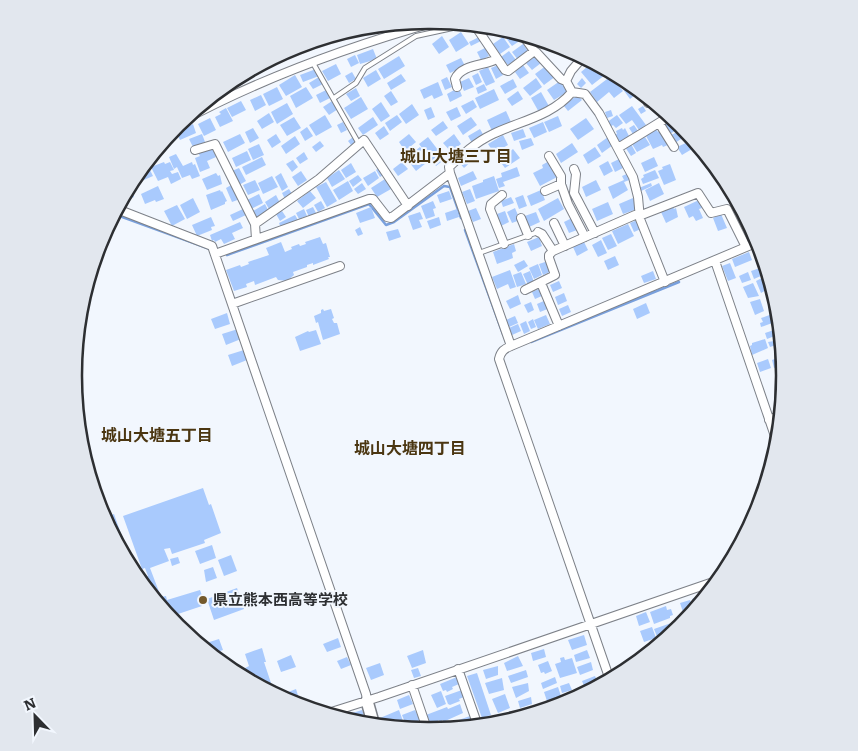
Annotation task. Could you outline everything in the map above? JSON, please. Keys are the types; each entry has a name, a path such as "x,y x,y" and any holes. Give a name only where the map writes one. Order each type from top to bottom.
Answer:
{"street":[{"path":"207,109 313,63 374,40 412,29"},
{"path":"478,33 508,71 535,52"},
{"path":"529,44 566,82 572,92"},
{"path":"458,87 454,79 456,75 475,65 497,59"},
{"path":"566,82 571,71 578,63"},
{"path":"511,346 449,167 468,149 493,134 552,109 572,92 585,94 599,113 618,148 636,187 639,214 664,282"},
{"path":"618,148 663,120"},
{"path":"659,123 674,147"},
{"path":"255,224 319,179 364,140 408,206"},
{"path":"195,150 215,144 255,224 256,239"},
{"path":"549,156 561,176 561,184 568,204 585,237"},
{"path":"574,169 576,174 574,193 595,232"},
{"path":"216,254 373,199 387,217 391,218 450,173"},
{"path":"545,191 561,184"},
{"path":"525,290 555,275 548,258 548,255 553,251 639,214 644,214 698,193 711,213 727,209 746,247"},
{"path":"502,195 491,204 490,209 504,244"},
{"path":"124,212 212,246 216,254 321,567 366,694 366,701 371,717"},
{"path":"521,218 528,235"},
{"path":"554,223 565,246"},
{"path":"538,232 542,234 553,251"},
{"path":"607,673 499,359 503,350 511,346 750,245"},
{"path":"715,261 772,428"},
{"path":"232,304 340,266"},
{"path":"541,282 559,326"},
{"path":"769,420 773,418"},
{"path":"338,710 706,585"},
{"path":"458,670 475,719"},
{"path":"412,685 425,722"}],"lane":[{"path":"334,98 356,83 365,68 416,36 449,29"},
{"path":"313,63 359,144"},
{"path":"479,253 538,232"}],"building":[{"path":"461,32 469,44 456,52 449,40"},
{"path":"442,36 449,47 439,54 432,44"},
{"path":"479,37 481,41 471,46 469,42"},
{"path":"503,37 510,47 500,54 493,44"},
{"path":"507,38 519,41 512,46"},
{"path":"523,44 529,53 518,60 512,52"},
{"path":"485,48 489,56 481,60 477,52"},
{"path":"373,49 377,59 360,64 357,55"},
{"path":"509,51 516,60 508,65 501,57"},
{"path":"355,55 359,63 351,67 347,59"},
{"path":"399,56 405,66 384,79 378,69"},
{"path":"536,56 541,63 532,70 526,63"},
{"path":"461,58 465,66 450,73 446,65"},
{"path":"336,64 341,74 328,81 322,71"},
{"path":"498,65 503,75 496,79 491,68"},
{"path":"523,65 529,73 520,79 515,72"},
{"path":"547,65 556,76 544,85 535,74"},
{"path":"488,67 495,82 486,86 479,71"},
{"path":"587,67 604,76 592,85 581,72"},
{"path":"316,69 319,76 303,82 300,75"},
{"path":"376,70 381,79 368,87 363,78"},
{"path":"352,72 356,79 349,83 345,76"},
{"path":"478,73 482,82 476,85 472,76"},
{"path":"401,74 406,81 391,90 387,83"},
{"path":"295,75 302,87 286,96 279,85"},
{"path":"319,77 323,84 313,89 309,83"},
{"path":"447,77 452,87 445,90 441,80"},
{"path":"469,78 474,87 464,91 460,82"},
{"path":"536,78 542,87 530,96 523,88"},
{"path":"582,78 586,83 581,88 577,84"},
{"path":"608,78 618,84 623,91 614,98 609,92 597,102 590,92"},
{"path":"513,79 517,87 505,94 500,86"},
{"path":"560,81 567,92 554,100 547,90"},
{"path":"438,82 443,95 434,99 432,95 424,99 420,90"},
{"path":"484,84 487,90 478,94 476,88"},
{"path":"277,87 283,99 269,106 263,94"},
{"path":"306,87 313,98 296,108 290,96"},
{"path":"356,88 360,96 351,101 346,94"},
{"path":"623,88 634,96 630,99"},
{"path":"456,89 457,92 460,91 462,96 450,102 447,94"},
{"path":"494,89 499,100 480,109 475,98"},
{"path":"326,90 330,98 320,103 316,95"},
{"path":"391,91 398,102 391,106 384,96"},
{"path":"518,91 523,99 512,106 507,99"},
{"path":"541,92 550,108 540,114 531,98"},
{"path":"261,95 266,105 255,111 250,100"},
{"path":"577,95 582,100 568,111 564,106"},
{"path":"361,97 368,109 351,119 344,108"},
{"path":"473,100 477,107 466,114 461,106"},
{"path":"241,101 246,110 232,117 227,108"},
{"path":"332,101 338,109 329,115 323,107"},
{"path":"381,102 390,116 381,122 372,109"},
{"path":"287,103 293,114 277,124 271,112"},
{"path":"412,104 419,115 406,124 399,114"},
{"path":"632,106 646,125 639,130 632,120 626,124 619,115"},
{"path":"643,106 646,111 641,114 638,109"},
{"path":"431,107 435,117 428,120 424,110"},
{"path":"457,107 461,116 451,121 446,112"},
{"path":"226,108 233,121 220,127 215,117"},
{"path":"611,110 613,116 607,118 605,112"},
{"path":"506,111 511,122 492,131 487,120"},
{"path":"269,113 274,122 262,129 257,121"},
{"path":"325,115 332,127 316,136 309,125"},
{"path":"397,115 402,122 390,131 385,123"},
{"path":"617,115 623,123 616,128 613,125 610,127 606,123"},
{"path":"558,116 562,126 549,132 544,122"},
{"path":"294,117 301,128 287,136 280,125"},
{"path":"373,117 378,125 363,135 358,128"},
{"path":"471,117 477,125 463,135 457,126"},
{"path":"210,118 216,130 204,136 198,124"},
{"path":"586,118 594,129 578,140 570,129"},
{"path":"443,121 448,128 436,136 431,130"},
{"path":"343,122 347,130 341,133 337,125"},
{"path":"543,122 547,132 534,138 529,128"},
{"path":"665,123 675,131 668,135 663,127 666,125"},
{"path":"193,124 196,133 180,140 178,136"},
{"path":"634,125 638,131 633,134 629,128"},
{"path":"384,126 389,134 380,140 375,133"},
{"path":"307,127 313,136 305,141 300,132"},
{"path":"253,128 259,138 250,143 245,132"},
{"path":"622,128 623,130 625,128 630,138 619,144 614,135 617,134 616,131"},
{"path":"655,128 658,132 660,131 668,145 663,147 662,145 653,149 645,134"},
{"path":"480,129 484,136 472,143 468,136"},
{"path":"523,129 526,137 514,141 511,133"},
{"path":"676,132 682,138 675,143 671,135"},
{"path":"202,134 205,142 193,147 189,139"},
{"path":"240,134 245,143 228,152 223,142"},
{"path":"276,134 281,142 272,148 267,140"},
{"path":"409,134 416,142 405,151 399,142"},
{"path":"454,134 461,144 451,152 443,143"},
{"path":"503,135 508,145 494,153 488,144"},
{"path":"295,136 300,144 286,154 281,146"},
{"path":"353,137 356,142 351,145 348,141"},
{"path":"428,137 445,159 436,166 419,144"},
{"path":"608,137 613,145 602,153 597,145"},
{"path":"645,137 650,145 637,152 632,144"},
{"path":"531,138 534,145 522,150 519,141"},
{"path":"320,141 324,146 316,152 312,147"},
{"path":"572,143 578,152 561,163 556,154"},
{"path":"686,143 692,149 682,155 677,147"},
{"path":"259,144 264,155 253,160 248,149"},
{"path":"631,144 636,153 631,156 625,147"},
{"path":"212,147 216,157 207,161 210,168 200,172 195,158 200,156 198,153"},
{"path":"420,147 430,160 416,171 406,158"},
{"path":"595,147 601,156 588,164 583,155"},
{"path":"513,149 520,158 505,168 499,160"},
{"path":"247,151 251,160 236,167 232,158"},
{"path":"304,152 308,159 300,164 296,158"},
{"path":"468,152 474,159 464,168 458,161"},
{"path":"176,154 183,166 192,162 193,165 195,164 200,176 192,179 190,175 182,178 177,167 174,169 169,157"},
{"path":"262,157 266,165 246,175 242,167"},
{"path":"654,157 658,166 645,172 641,163"},
{"path":"619,159 623,168 615,172 611,163"},
{"path":"293,160 298,167 292,172 286,164"},
{"path":"551,160 559,176 540,186 533,173 543,168 542,165"},
{"path":"608,161 613,171 604,176 599,166"},
{"path":"170,162 174,170 170,171 172,174 178,172 181,179 171,184 168,177 158,181 152,167"},
{"path":"402,162 408,169 398,176 393,169"},
{"path":"351,163 356,172 346,178 341,170"},
{"path":"670,164 676,180 664,185 658,171"},
{"path":"380,167 385,174 380,177 376,170"},
{"path":"517,167 520,176 503,182 505,186 499,188 496,179 502,177 501,173"},
{"path":"239,168 246,181 239,185 232,171"},
{"path":"150,170 153,176 143,181"},
{"path":"339,170 345,179 332,187 327,178"},
{"path":"655,170 659,178 643,184 641,179 644,177 643,175"},
{"path":"301,171 307,180 298,186 292,177"},
{"path":"375,171 379,178 368,186 363,178"},
{"path":"473,171 477,179 461,186 458,178"},
{"path":"216,173 218,176 220,175 222,184 207,190 202,179"},
{"path":"281,173 288,187 282,191 275,177"},
{"path":"629,173 632,179 624,182 628,190 613,199 608,187 624,180 622,176"},
{"path":"358,175 362,180 353,187 349,181"},
{"path":"272,176 278,187 263,194 258,183"},
{"path":"494,176 499,191 476,199 472,186"},
{"path":"385,179 391,189 377,197 371,188"},
{"path":"255,180 260,190 248,195 243,185"},
{"path":"596,180 601,190 586,197 582,187"},
{"path":"348,181 353,191 339,200 333,190"},
{"path":"326,182 337,201 327,207 316,187"},
{"path":"362,183 366,189 358,194 354,189"},
{"path":"651,183 652,186 641,191 639,188"},
{"path":"659,183 664,194 650,201 645,190"},
{"path":"233,184 240,199 232,202 226,188"},
{"path":"158,186 164,199 145,204 141,194"},
{"path":"289,189 292,194 285,199 282,193"},
{"path":"470,189 475,201 467,204 462,192"},
{"path":"220,190 227,201 225,204 211,210 206,195"},
{"path":"541,190 545,200 531,206 527,196"},
{"path":"310,191 316,198 303,208 297,201"},
{"path":"449,191 452,199 440,203 437,195"},
{"path":"259,194 263,203 251,209 247,200"},
{"path":"276,195 280,203 269,209 265,202"},
{"path":"523,195 527,206 519,209 515,198"},
{"path":"511,197 514,203 503,207 501,201"},
{"path":"193,198 200,212 187,219 180,205"},
{"path":"558,198 564,209 544,221 538,209"},
{"path":"633,198 637,209 623,214 619,204"},
{"path":"699,200 702,208 699,209 703,218 696,221 693,216 689,218 684,207"},
{"path":"321,201 325,208 318,212 314,205"},
{"path":"433,201 436,208 433,209 435,216 426,219 421,206"},
{"path":"608,202 613,214 597,221 592,209"},
{"path":"265,204 269,212 258,219 253,211"},
{"path":"177,205 185,219 172,226 164,211"},
{"path":"313,207 316,213 309,217 306,210"},
{"path":"371,207 375,218 360,223 356,213"},
{"path":"673,207 674,209 676,208 678,217 666,223 661,212"},
{"path":"476,208 481,219 473,222 468,211"},
{"path":"515,208 520,220 512,223 507,212"},
{"path":"243,209 246,215 233,221 230,215"},
{"path":"304,209 307,216 299,219 296,213"},
{"path":"457,209 459,217 447,221 445,213"},
{"path":"282,211 286,217 280,221 276,214"},
{"path":"505,211 509,222 501,226 497,214"},
{"path":"420,212 423,219 419,220 422,227 413,230 408,216"},
{"path":"536,212 540,222 527,228 522,217"},
{"path":"721,214 727,228 718,231 713,218"},
{"path":"295,215 298,220 281,228 279,223"},
{"path":"211,217 215,226 211,227 212,230 197,236 192,225"},
{"path":"439,217 441,225 430,229 427,221"},
{"path":"572,218 577,230 569,233 564,222"},
{"path":"637,220 641,229 634,232 630,223"},
{"path":"240,222 243,228 232,233 235,239 224,244 221,239 215,242 214,240 212,241 210,235"},
{"path":"628,224 634,236 618,244 612,231"},
{"path":"360,227 363,234 358,236 355,230"},
{"path":"398,229 401,237 389,241 386,232"},
{"path":"744,231 749,243 747,244 742,232"},
{"path":"611,234 617,246 608,250 602,238"},
{"path":"320,237 323,244 326,243 329,259 313,265 313,263 307,265 307,267 293,272 294,275 287,281 278,280 276,277 255,285 254,281 246,284 247,287 234,291 226,270 240,265 241,267 249,264 248,262 269,255 266,248 281,242 285,252 292,249 291,247 306,244 305,242"},
{"path":"539,237 542,246 531,251 527,242"},
{"path":"601,240 607,253 598,257 592,245"},
{"path":"584,242 588,250 577,256 573,247"},
{"path":"514,244 516,251 512,253 513,258 497,264 493,252"},
{"path":"749,252 752,260 735,267 732,259"},
{"path":"615,256 619,265 608,270 604,261"},
{"path":"524,260 528,266 518,272 514,265"},
{"path":"548,261 552,271 543,275 539,264"},
{"path":"730,263 736,278 728,281 722,266"},
{"path":"538,264 542,275 534,279 529,268"},
{"path":"758,269 761,276 754,279 751,271"},
{"path":"510,270 516,287 510,289 508,284 497,289 492,277"},
{"path":"530,271 534,282 528,285 523,274"},
{"path":"653,271 656,279 644,283 641,276"},
{"path":"521,272 526,284 517,287 513,275"},
{"path":"748,272 751,280 742,283 739,276"},
{"path":"762,278 765,291 761,293 756,281"},
{"path":"559,281 562,288 553,292 550,285"},
{"path":"753,283 759,296 748,298 743,287"},
{"path":"541,288 544,295 535,299 532,292"},
{"path":"564,293 567,301 558,305 555,297"},
{"path":"518,295 521,304 510,309 506,301"},
{"path":"760,299 764,311 755,315 750,302"},
{"path":"546,300 550,308 540,312 537,304"},
{"path":"531,302 534,310 528,313 524,305"},
{"path":"646,303 650,313 637,319 633,309"},
{"path":"568,305 571,312 562,316 559,309"},
{"path":"323,309 324,311 331,309 334,318 332,319 334,323 337,323 340,334 323,340 318,322 316,323 314,316 321,313"},
{"path":"227,313 230,324 215,329 211,319"},
{"path":"546,315 550,324 538,329 534,320"},
{"path":"770,315 772,323 761,327 760,323 763,322 761,318"},
{"path":"515,316 518,323 509,327 506,320"},
{"path":"533,319 536,327 531,329 528,322"},
{"path":"526,321 530,331 524,334 520,324"},
{"path":"518,324 521,331 512,335 509,328"},
{"path":"238,329 241,339 226,345 222,334"},
{"path":"316,330 321,344 300,351 295,337 308,331"},
{"path":"773,330 774,336 767,339 765,333"},
{"path":"765,339 768,348 752,355 750,346 752,343"},
{"path":"774,341 774,346 770,347 768,342"},
{"path":"244,350 247,360 232,366 228,355"},
{"path":"768,359 771,368 760,372 757,363"},
{"path":"775,359 776,367 774,368 772,360"},
{"path":"203,488 221,533 204,540 205,543 172,554 170,548 164,549 169,561 150,568 160,594 147,577 145,568 142,569 123,516"},
{"path":"114,514 122,536 112,515"},
{"path":"212,545 216,558 200,564 195,551"},
{"path":"231,555 237,571 224,576 218,560"},
{"path":"178,557 180,563 172,566 170,559"},
{"path":"213,567 217,578 206,582 204,570"},
{"path":"237,588 244,609 214,620 207,599"},
{"path":"200,590 204,601 201,601 202,606 178,614 162,597 166,596 167,600"},
{"path":"690,600 691,603 683,612 680,603"},
{"path":"666,606 667,610 671,609 673,615 654,624 650,612"},
{"path":"646,612 650,622 639,626 636,616"},
{"path":"672,623 657,637 654,629"},
{"path":"652,627 656,638 644,642 640,631"},
{"path":"584,635 587,645 572,650 568,640"},
{"path":"338,638 341,647 327,652 323,644"},
{"path":"219,639 223,650 220,651 220,653 208,643"},
{"path":"262,648 266,662 264,662 271,684 244,669 249,666 245,654"},
{"path":"544,649 546,657 533,661 531,653"},
{"path":"423,650 426,663 412,668 407,656"},
{"path":"587,650 590,658 576,662 574,655"},
{"path":"291,655 296,667 281,672 277,661"},
{"path":"518,656 523,666 507,671 504,663"},
{"path":"347,657 351,665 341,669 337,661"},
{"path":"564,657 565,660 572,658 577,673 560,678 555,664 561,662 560,658"},
{"path":"548,661 552,671 545,674 544,672 541,673 538,665"},
{"path":"591,662 593,670 580,675 577,667"},
{"path":"380,663 384,675 371,680 366,668"},
{"path":"498,666 498,675 486,679 483,670"},
{"path":"418,668 421,676 414,678 411,670"},
{"path":"526,670 528,677 511,683 508,676"},
{"path":"477,673 491,715 482,718 467,676"},
{"path":"595,676 596,679 584,685 582,681"},
{"path":"457,677 459,684 447,692 446,690 443,691 440,684"},
{"path":"555,677 557,683 543,689 541,683"},
{"path":"502,678 504,690 489,694 485,683"},
{"path":"528,683 529,691 516,698 512,687"},
{"path":"569,683 572,690 562,693 560,686"},
{"path":"558,687 561,696 547,701 544,692"},
{"path":"296,689 298,697 296,696 288,692"},
{"path":"462,690 464,697 459,699 460,701 448,704 445,696"},
{"path":"441,691 446,704 437,708 431,695"},
{"path":"505,694 510,708 498,713 492,699"},
{"path":"409,695 413,704 400,709 397,700"},
{"path":"531,697 532,704 520,708 518,701"},
{"path":"460,704 463,713 443,722 443,720 440,722 439,720 429,722 426,715 447,707 448,709"},
{"path":"362,710 365,716 361,716 351,713"},
{"path":"399,710 403,722 380,719"},
{"path":"415,710 420,720 405,722 402,715"},
{"path":"470,716 472,719 454,722"}],"waterway":[{"path":"227,255 369,204 386,225 394,222 444,186 450,187 461,218"},
{"path":"121,217 210,249"},
{"path":"465,230 503,334"},
{"path":"531,342 679,282"}],"place":[{"name":"県立熊本西高等学校","path":"203,600"}],"district":[{"name":"城山大塘三丁目","path":"456,156"},
{"name":"城山大塘五丁目","path":"157,435"},
{"name":"城山大塘四丁目","path":"410,448"}]}
